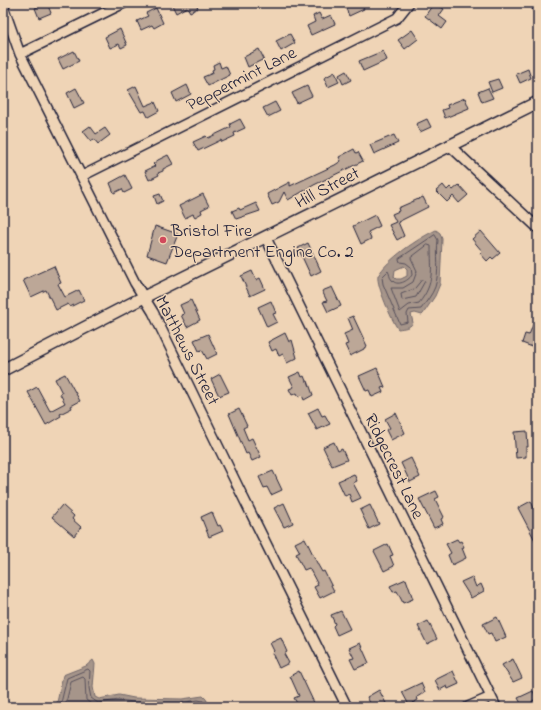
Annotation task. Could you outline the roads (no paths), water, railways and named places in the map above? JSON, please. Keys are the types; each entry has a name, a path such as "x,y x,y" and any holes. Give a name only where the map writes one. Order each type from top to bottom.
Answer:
{"street":[{"path":"20,54 124,3"},
{"name":"Peppermint Lane","path":"82,176 397,18 409,3"},
{"name":"Matthews Street","path":"3,6 20,54 153,312 347,707"},
{"name":"Hill Street","path":"3,370 144,297 266,238 449,145 538,102"},
{"path":"449,145 538,228"},
{"name":"Ridgecrest Lane","path":"266,238 496,707"},
{"path":"468,707 491,697"}],"water":[{"path":"436,230 440,233 442,239 440,284 435,296 423,314 411,314 413,323 408,327 398,329 379,287 378,276 382,269 396,256","holes":["404,266 407,269 407,276 401,279 396,279 394,277 395,270"]},
{"path":"93,660 95,664 93,687 95,697 99,699 119,695 134,698 182,699 203,696 210,707 56,707 63,675 86,666"}],"place":[{"name":"Bristol Fire Department Engine Co. 2","path":"163,240"}]}
